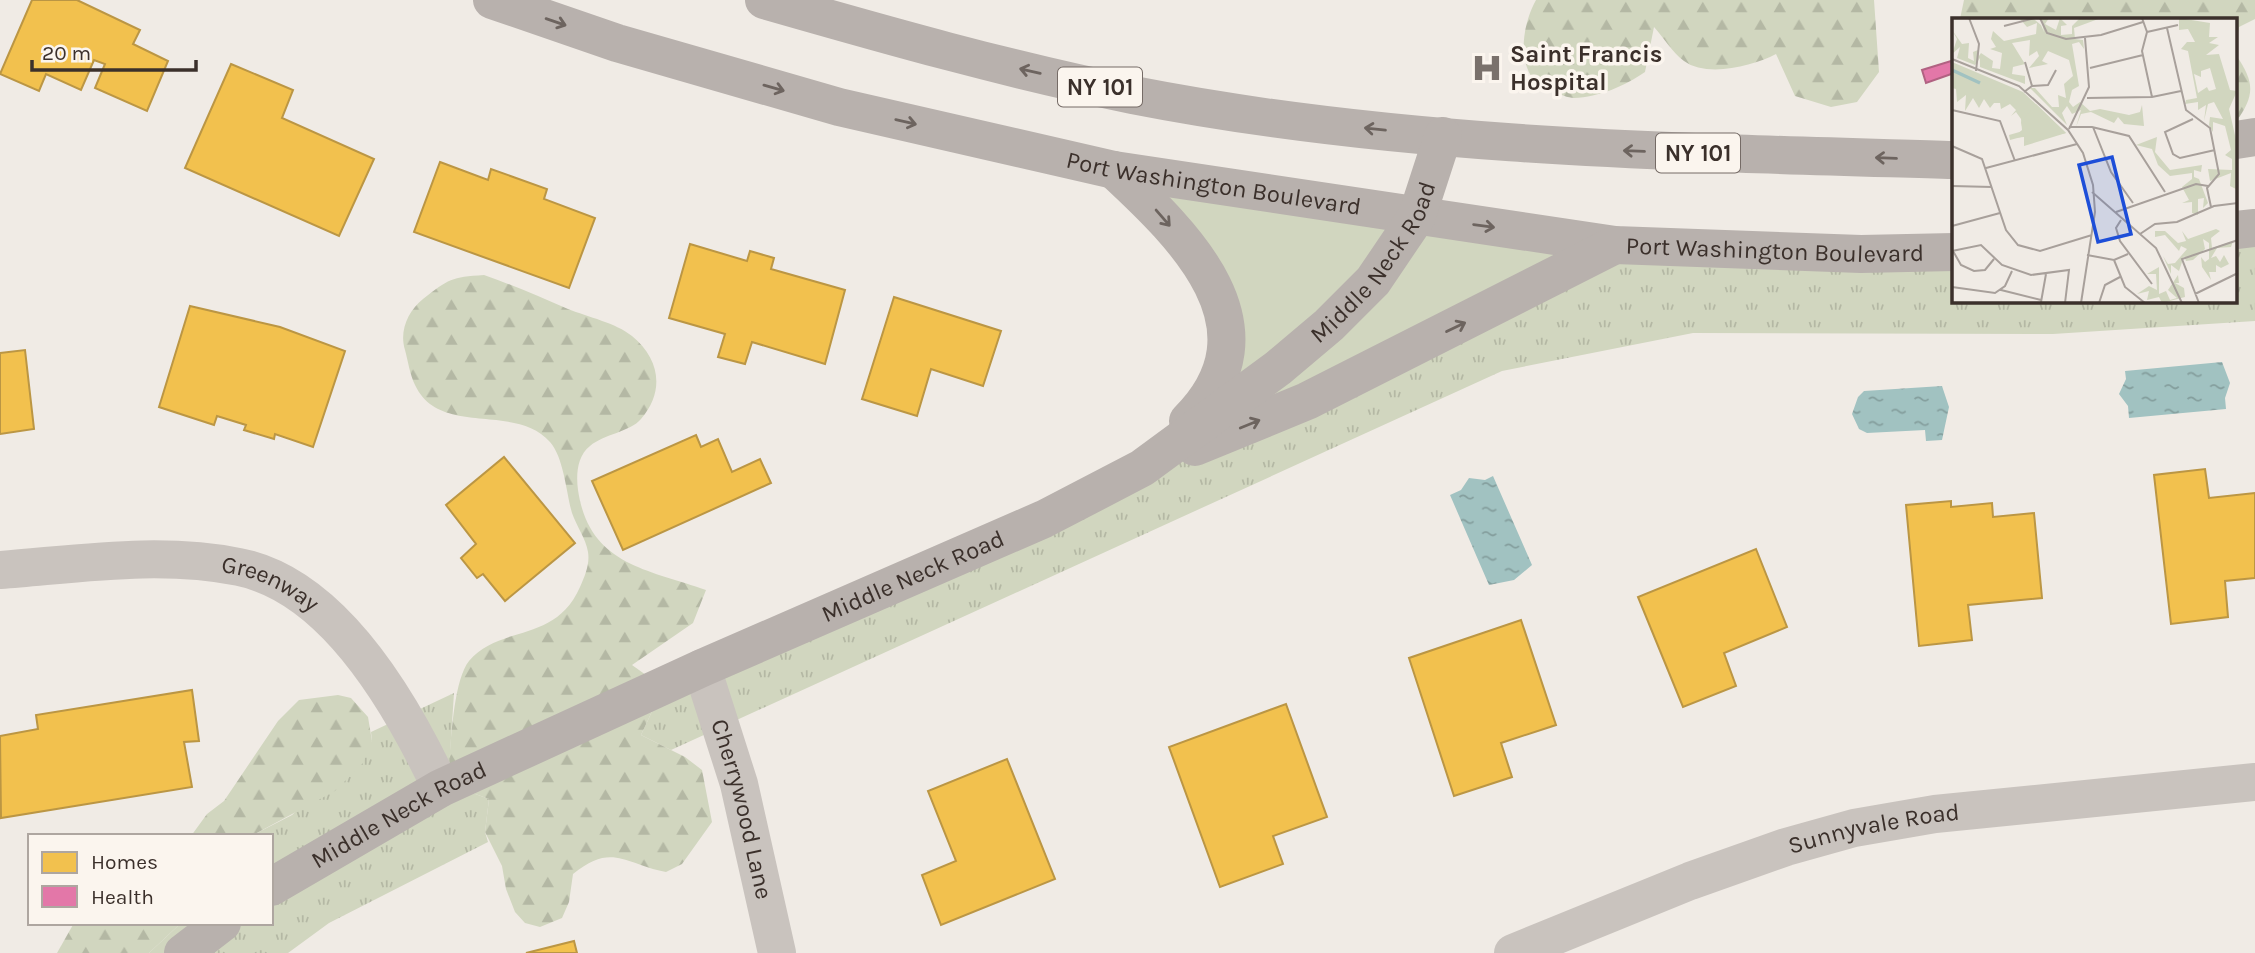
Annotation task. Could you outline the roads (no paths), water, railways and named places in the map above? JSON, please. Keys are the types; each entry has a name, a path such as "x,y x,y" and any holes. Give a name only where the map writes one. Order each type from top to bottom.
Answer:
{"main road":[{"name":"Port Washington Boulevard","path":"492,0 617,43 839,107 1114,170 1615,245 1861,254 1952,252"},
{"name":"NY 101","path":"764,0 907,41 1134,95 1293,120 1616,151 1952,160"},
{"name":"Middle Neck Road","path":"273,886 441,788 702,668 1044,519 1142,468 1279,368 1329,325 1373,281 1416,216 1443,136"},
{"path":"1114,170 1154,208 1188,247 1220,295 1227,320 1227,346 1211,393 1198,411 1142,468"},
{"path":"1142,468 1307,401 1615,245"},
{"path":"183,953 219,925"}],"street":[{"name":"Greenway","path":"0,570 100,561 190,559 241,567 266,575 318,609 351,642 400,710 441,788"},
{"name":"Cherrywood Lane","path":"702,668 739,784 777,953"},
{"name":"Sunnyvale Road","path":"1513,953 1690,881 1786,847 1854,828 1935,814 2255,782"}],"water":[{"path":"2222,362 2230,383 2225,398 2226,409 2129,418 2128,406 2119,394 2126,379 2125,371"},
{"path":"1942,386 1949,407 1942,440 1926,441 1925,430 1867,433 1859,429 1852,414 1858,397 1864,391"},
{"path":"1493,476 1532,565 1514,580 1489,585 1450,495 1461,490 1469,478 1485,480"}],"place":[{"name":"Saint Francis Hospital","path":"1487,68"}]}
